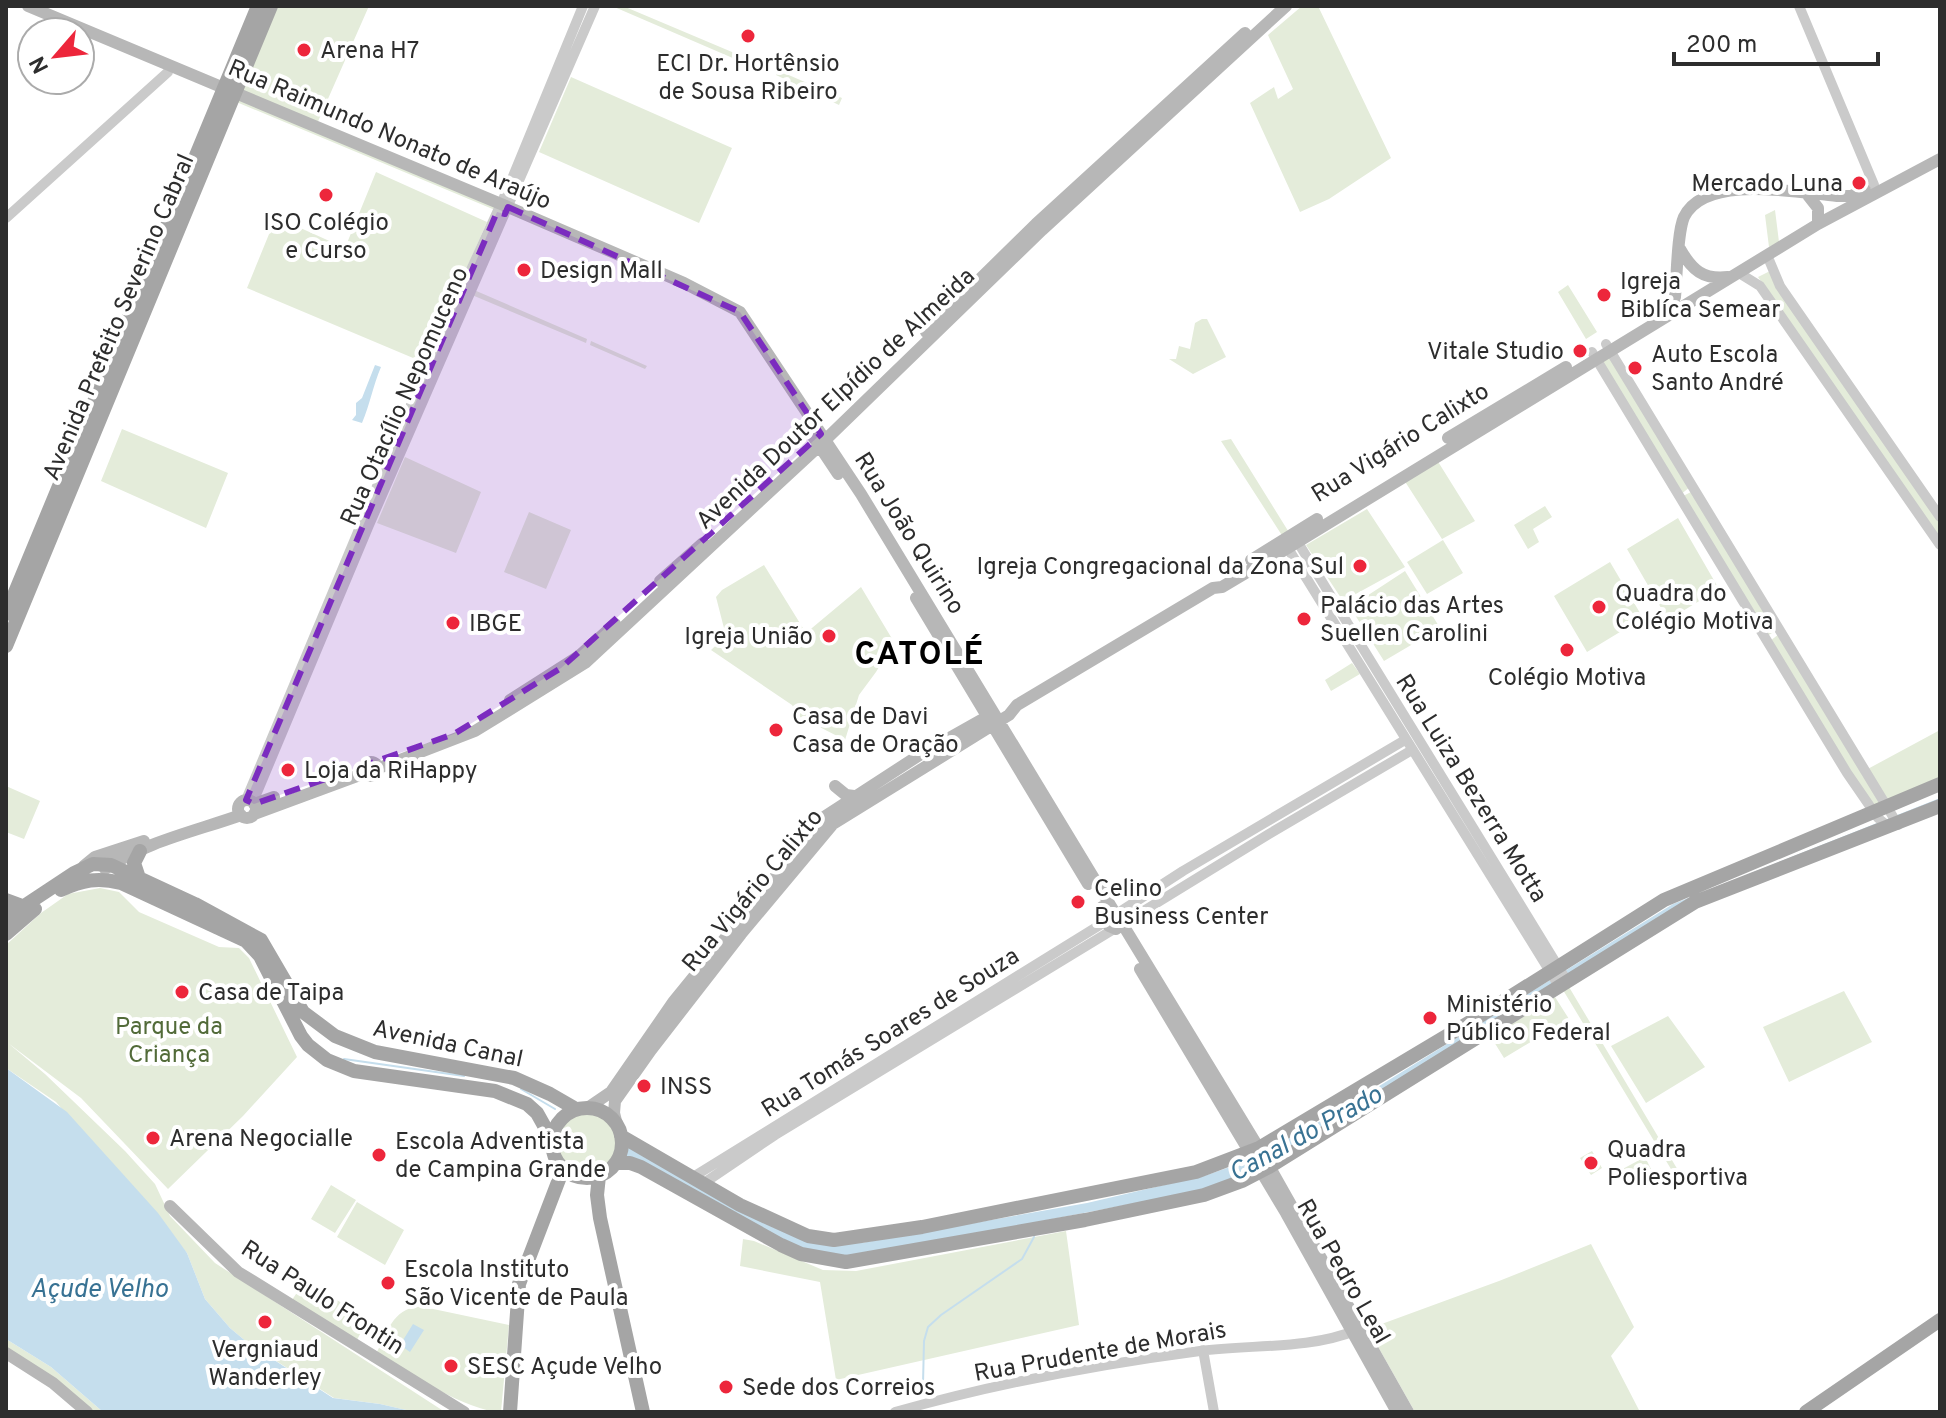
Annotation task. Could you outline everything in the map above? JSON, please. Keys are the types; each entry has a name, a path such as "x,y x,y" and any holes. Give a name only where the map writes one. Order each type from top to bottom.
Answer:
{"main road":[{"name":"Rua Raimundo Nonato de Araújo","path":"16,6 39,16"},
{"name":"Rua Raimundo Nonato de Araújo","path":"28,6 153,56 228,95"},
{"name":"Avenida Prefeito Severino Cabral","path":"6,646 228,95 258,6"},
{"name":"Avenida Prefeito Severino Cabral","path":"6,614 228,95 271,6"},
{"name":"Avenida Doutor Elpídio de Almeida","path":"938,326 1036,224 1273,6"},
{"name":"Avenida Doutor Elpídio de Almeida","path":"248,808 371,768 467,727 579,656 820,440 938,326 1286,6"},
{"name":"Rua Raimundo Nonato de Araújo","path":"96,41 503,209 731,310"},
{"name":"Rua Vigário Calixto","path":"1608,347 1671,306 1675,297 1684,217 1705,197 1733,189 1851,196 1940,151"},
{"name":"Rua Vigário Calixto","path":"619,1131 614,1113 615,1101 705,980 833,824 994,719 1213,588 1222,587 1290,541 1594,355 1818,224 1940,159"},
{"path":"1807,194 1818,208 1818,224"},
{"path":"1680,249 1696,272 1717,278 1736,274"},
{"name":"Rua João Quirino","path":"731,310 820,440 994,719 1255,1152"},
{"name":"Rua João Quirino","path":"820,440 975,697 994,719"},
{"path":"968,727 976,713 975,697"},
{"name":"Rua Vigário Calixto","path":"582,1108 611,1092 674,1001 824,817 968,727 994,719"},
{"path":"619,1131 620,1154 616,1163 599,1176 576,1177 556,1160 551,1138 559,1120 582,1108 605,1113 619,1131 740,1205 808,1236 834,1240 897,1231 1196,1172 1255,1152 1475,1019 1695,902 1888,818 1940,784"},
{"path":"835,786 846,795 854,796"},
{"path":"616,1163 641,1167 801,1254 846,1262 1085,1220 1204,1195 1265,1168 1559,977 1664,900 1888,818 1940,806"},
{"path":"6,934 93,864 111,865 248,808"},
{"path":"6,918 82,874 95,857 248,808"},
{"path":"139,878 134,863 140,851"},
{"name":"Avenida Canal","path":"111,865 195,904 261,940 295,1001 313,1022 335,1036 375,1052 514,1078 582,1108"},
{"name":"Avenida Canal","path":"82,874 132,886 246,941 260,956 301,1036 327,1060 354,1071 495,1091 537,1113 551,1138"},
{"path":"6,900 25,907"},
{"path":"301,1036 311,1029 313,1022"},
{"name":"Rua Pedro Leal","path":"1255,1152 1356,1331 1397,1412"},
{"path":"510,1412 519,1284 563,1169"},
{"path":"599,1176 597,1195 600,1218 643,1412"},
{"name":"Rua Paulo Frontin","path":"170,1206 238,1272 464,1412"},
{"path":"1806,1412 1940,1320"},
{"name":"Rua Pedro Leal","path":"1356,1331 1408,1412"},
{"path":"6,1353 53,1383 87,1412"}],"street":[{"name":"Rua Otacílio Nepomuceno","path":"503,209 583,6"},
{"name":"Rua Otacílio Nepomuceno","path":"248,808 426,369 595,6"},
{"path":"1799,6 1874,185"},
{"path":"6,218 168,72"},
{"path":"1767,255 1780,286 1940,517"},
{"path":"1736,274 1760,286 1940,545"},
{"path":"1608,347 1888,818"},
{"path":"1594,355 1847,773 1888,818"},
{"name":"Rua Luiza Bezerra Motta","path":"1290,541 1414,735 1559,977"},
{"name":"Rua Luiza Bezerra Motta","path":"1323,595 1405,740 1478,845"},
{"name":"Rua Tomás Soares de Souza","path":"698,1180 775,1135 1405,740"},
{"name":"Rua Tomás Soares de Souza","path":"1116,921 1412,750"},
{"name":"Rua Prudente de Morais","path":"895,1412 1141,1359 1203,1350 1295,1344 1356,1331"},
{"path":"1203,1350 1214,1412"}],"highlighted area":[{"path":"508,207 740,312 821,434 561,668 454,734 254,804 246,800 497,212 505,214"}],"green space":[{"name":"Arena H7","path":"278,6 369,6 316,126 240,93"},
{"path":"612,6 623,6 772,69 770,74"},
{"path":"1302,6 1318,6 1391,158 1329,199 1300,212 1250,103 1274,87 1278,99 1293,89 1268,35"},
{"path":"777,70 842,98 839,105 776,75"},
{"path":"571,77 732,148 699,223 539,152"},
{"path":"236,96 497,206 495,210 234,101"},
{"path":"376,172 487,222 425,363 247,288 276,217 345,248"},
{"path":"1775,210 1779,242 1769,247 1765,215"},
{"path":"1770,271 1940,521 1940,535 1758,277"},
{"path":"1568,285 1597,332 1586,339 1558,292"},
{"path":"474,290 587,339 586,343 472,295"},
{"path":"1207,319 1226,357 1193,374 1169,359 1176,359 1179,346 1190,349 1195,323"},
{"path":"591,341 647,366 645,369 590,345"},
{"path":"1611,355 1690,487 1680,495 1600,361"},
{"path":"122,429 228,473 206,528 101,481"},
{"path":"1231,439 1290,534 1283,537 1221,441"},
{"path":"405,457 481,492 456,553 377,523"},
{"path":"1437,460 1475,521 1442,539 1404,480"},
{"path":"1693,491 1777,630 1767,636 1681,497"},
{"path":"1545,506 1552,517 1533,529 1539,542 1528,549 1514,525"},
{"path":"1367,509 1405,567 1343,601 1306,545"},
{"path":"529,512 571,530 546,589 504,572"},
{"path":"1678,518 1719,589 1668,620 1627,549"},
{"path":"1443,540 1463,573 1427,594 1407,562"},
{"name":"Quadra do Colégio Motiva","path":"1610,562 1643,618 1587,652 1554,596"},
{"path":"764,565 806,633 861,587 894,642 859,695 845,740 798,716 792,705 711,650 726,636 716,597 722,590"},
{"path":"1405,571 1440,628 1384,661 1350,607"},
{"path":"1779,634 1883,804 1876,809 1864,796 1770,641"},
{"path":"1352,663 1360,674 1331,691 1325,680"},
{"path":"1940,730 1940,786 1886,808 1864,771"},
{"path":"6,786 40,801 24,839 6,832"},
{"name":"Parque da Criança","path":"100,888 119,892 139,912 219,947 239,948 249,958 297,1057 243,1116 168,1189 81,1098 8,1043 125,1151 155,1184 170,1216 215,1263 445,1412 415,1412 334,1398 248,1343 205,1299 187,1253 56,1102 6,1068 6,945 41,913 68,894"},
{"path":"1569,987 1685,1182 1680,1184 1563,990"},
{"path":"1844,991 1872,1042 1789,1082 1763,1027"},
{"path":"1555,997 1569,1019 1504,1058 1491,1037"},
{"path":"1668,1016 1705,1067 1646,1103 1611,1046"},
{"path":"586,1112 607,1121 616,1142 607,1163 586,1172 565,1163 556,1142 565,1121"},
{"name":"Quadra Poliesportiva","path":"1592,1151 1602,1168 1591,1175 1580,1158"},
{"path":"1645,1157 1651,1169 1618,1175 1617,1172"},
{"path":"331,1185 356,1200 335,1233 311,1219"},
{"path":"357,1202 404,1230 385,1265 337,1237"},
{"path":"1066,1231 1079,1325 836,1380 820,1282 740,1266 743,1239 823,1270 856,1271"},
{"path":"1591,1244 1634,1327 1611,1356 1640,1412 1415,1412 1368,1329"},
{"path":"300,1288 316,1298 321,1291 368,1318 357,1340 292,1300"},
{"name":"SESC Açude Velho","path":"419,1306 509,1325 501,1412 455,1398 376,1354 397,1317"},
{"path":"6,1339 51,1367 103,1412 90,1412 6,1350"}],"water":[{"path":"375,365 381,367 362,423 352,420 356,415 356,403 362,398"},
{"path":"1940,798 1940,804 1714,893 1309,1141 1214,1188 843,1259 810,1253 624,1160 628,1147 775,1225 861,1243 1087,1203 1207,1175 1241,1163 1334,1114 1673,904"},
{"name":"Açude Velho","path":"6,1068 67,1112 158,1213 187,1253 205,1299 230,1328 333,1398 415,1412 103,1412 51,1367 6,1339"},
{"path":"413,1324 424,1330 410,1352 400,1345"}],"waterway":[{"name":"Canal do Prado","path":"344,1059 464,1076"},
{"name":"Canal do Prado","path":"521,1089 555,1109"},
{"path":"923,1384 924,1341 928,1327 1022,1259 1034,1237"}],"place":[{"name":"ECI Dr. Hortênsio de Sousa Ribeiro","path":"748,36"},
{"name":"Arena H7","path":"304,50"},
{"name":"Mercado Luna","path":"1859,183"},
{"name":"ISO Colégio e Curso","path":"326,195"},
{"name":"Design Mall","path":"524,270"},
{"name":"Igreja Biblíca Semear","path":"1604,295"},
{"name":"Vitale Studio","path":"1580,351"},
{"name":"Auto Escola Santo André","path":"1635,368"},
{"name":"Igreja Congregacional da Zona Sul","path":"1360,566"},
{"name":"Quadra do Colégio Motiva","path":"1599,607"},
{"name":"Palácio das Artes Suellen Carolini","path":"1304,619"},
{"name":"IBGE","path":"453,623"},
{"name":"Igreja União","path":"829,636"},
{"name":"Colégio Motiva","path":"1567,650"},
{"name":"Casa de Davi Casa de Oração","path":"776,730"},
{"name":"Loja da RiHappy","path":"288,770"},
{"name":"Celino Business Center","path":"1078,902"},
{"name":"Casa de Taipa","path":"182,992"},
{"name":"Ministério Público Federal","path":"1430,1018"},
{"name":"INSS","path":"644,1086"},
{"name":"Arena Negocialle","path":"153,1138"},
{"name":"Escola Adventista de Campina Grande","path":"379,1155"},
{"name":"Quadra Poliesportiva","path":"1591,1163"},
{"name":"Escola Instituto São Vicente de Paula","path":"388,1283"},
{"name":"Vergniaud Wanderley","path":"265,1322"},
{"name":"SESC Açude Velho","path":"451,1366"},
{"name":"Sede dos Correios","path":"726,1387"}],"district":[{"name":"CATOLÉ","path":"920,653"}]}
